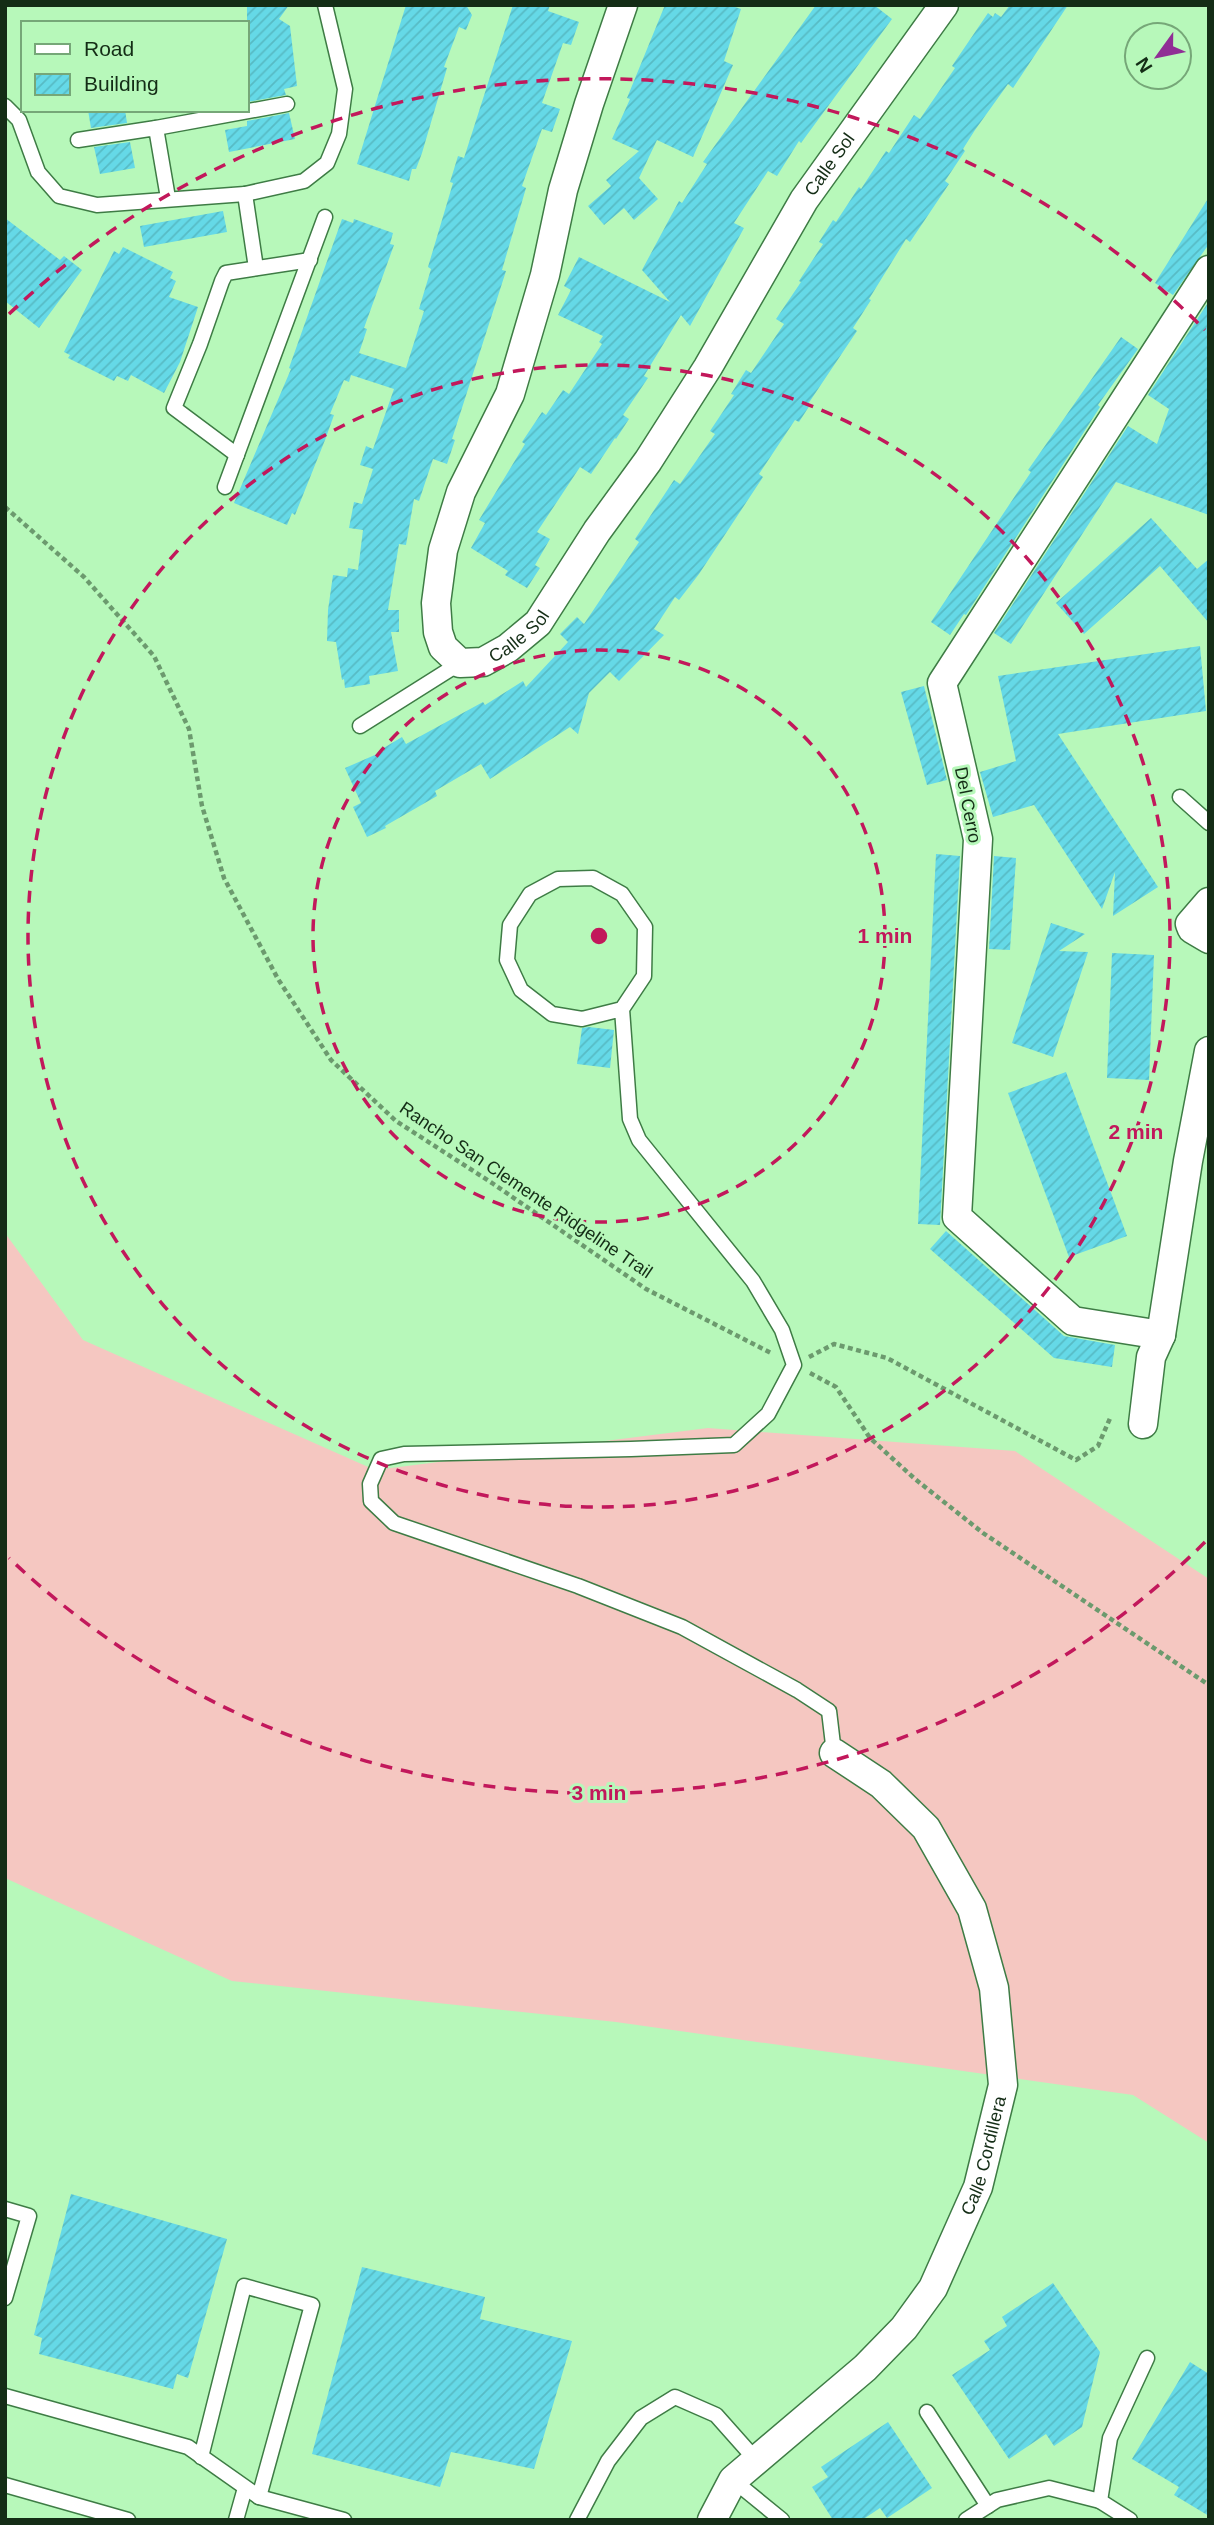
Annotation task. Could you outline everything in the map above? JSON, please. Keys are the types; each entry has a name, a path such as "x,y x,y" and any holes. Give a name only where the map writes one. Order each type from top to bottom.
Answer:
{"street":[{"name":"Calle Sol","path":"623,5 563,190 545,275 510,394 461,492 443,550 436,603 438,632 443,646 460,663 483,662 508,648 538,623 708,367 804,200 944,5"},
{"name":"Del Cerro","path":"1161,1335 1073,1321 957,1217 978,839 943,683 1209,270"},
{"path":"1209,902 1190,924 1192,929 1209,939"},
{"path":"1143,1424 1151,1357 1161,1335 1188,1161 1209,1051"},
{"name":"Calle Cordillera","path":"712,2520 733,2480 865,2368 904,2329 933,2288 978,2186 1003,2085 995,1988 972,1909 926,1828 881,1784 834,1753"}],"lane":[{"path":"5,106 19,120 38,172 59,196 97,205 246,194 303,181 327,163 339,134 345,89 325,5"},
{"path":"248,111 287,104"},
{"path":"78,139 243,112"},
{"path":"156,128 168,198"},
{"path":"246,194 256,268"},
{"path":"225,487 325,217"},
{"path":"237,455 174,408 226,273 310,260"},
{"path":"360,726 460,663"},
{"path":"1180,797 1209,823"},
{"path":"622,1009 582,1019 552,1014 521,990 507,960 510,925 530,894 558,879 593,878 622,894 645,927 644,976 622,1009 630,1119 639,1140 753,1281 782,1330 794,1365 768,1414 734,1445 631,1450 404,1454 381,1459 370,1484 371,1501 394,1523 578,1586 682,1627 797,1690 829,1711 834,1753"},
{"path":"5,2209 29,2216 5,2298"},
{"path":"201,2456 244,2286 312,2305 259,2497"},
{"path":"1100,2501 1110,2438 1147,2358"},
{"path":"5,2396 188,2447 259,2497 344,2520"},
{"path":"577,2520 608,2461 641,2418 675,2397 716,2415 756,2460"},
{"path":"928,2412 988,2506"},
{"path":"733,2480 782,2520"},
{"path":"5,2485 128,2520"},
{"path":"236,2520 245,2488"},
{"path":"966,2520 997,2500 1049,2488 1100,2501 1130,2520"}],"path":[{"name":"Rancho San Clemente Ridgeline Trail","path":"5,506 84,577 154,656 189,729 202,806 224,878 278,979 331,1060 396,1121 646,1289 836,1387 870,1438 915,1479 983,1533 1209,1685"},
{"path":"794,1365 834,1344 887,1358 1076,1460 1098,1446 1111,1416"}],"shaded area":[{"path":"5,1233 83,1340 375,1470 708,1428 1015,1451 1209,1579 1209,2143 1133,2095 616,2022 232,1981 5,1878"}],"building":[{"path":"247,5 289,5 279,19 290,26 297,86 284,89 286,95 248,102"},
{"path":"406,5 466,5 472,15 466,30 459,27 444,67 447,68 422,153 416,169 412,169 409,181 357,164"},
{"path":"513,5 550,5 548,11 579,22 571,45 563,43 542,103 560,109 552,132 542,129 522,186 526,188 502,270 506,271 452,439 455,440 447,464 433,459 419,501 414,499 406,545 399,544 388,610 399,610 399,632 391,632 398,671 369,676 370,684 345,688 336,642 327,641 333,575 347,577 348,568 358,570 363,530 349,528 354,502 362,504 373,469 360,465 366,446 373,449 394,389 351,375 349,382 344,380 330,414 334,415 325,440 295,515 292,513 287,525 234,503 291,369 289,368 342,219 353,223 354,219 393,233 390,244 394,245 364,328 367,329 359,353 406,368 424,311 419,309 431,269 428,267 453,183 450,182 458,156 464,158"},
{"path":"665,5 729,5 741,9 724,61 733,65 693,157 657,140 639,178 658,199 634,220 624,208 604,225 588,206 611,186 606,180 639,151 612,139"},
{"path":"816,5 874,5 892,19 801,143 799,141 777,176 768,171 734,223 744,228 690,326 681,315 644,376 648,378 623,415 629,419 616,439 591,474 580,467 537,532 550,539 535,565 540,568 527,588 505,575 508,571 471,548 485,523 479,520 525,444 522,442 542,412 546,415 563,390 569,394 602,344 599,342 603,336 558,315 571,290 564,286 579,257 670,302 642,270 679,201 682,203 707,164 703,162"},
{"path":"1010,5 1068,5 1013,88 1008,84 975,130 945,181 949,184 910,242 906,239 853,328 857,331 808,404 810,405 799,422 795,420 759,474 763,477 699,574 679,600 675,597 654,629 664,635 619,681 610,672 589,693 578,734 570,727 490,779 481,764 435,791 437,796 367,837 353,807 361,803 345,768 384,751 382,749 402,737 406,744 483,702 485,705 523,681 526,687 568,642 560,634 577,617 584,624 639,542 635,539 674,480 680,484 715,434 710,431 734,395 731,394 746,370 751,373 784,324 776,319 823,244 819,242 833,220 836,222 886,151 889,153 914,115 920,119 988,13 993,17 995,13 1001,17"},
{"path":"88,112 125,112 127,123 91,128"},
{"path":"289,113 295,139 229,152 225,130 247,126 247,121"},
{"path":"130,142 135,168 100,174 94,147"},
{"path":"1209,197 1209,244 1173,295 1155,283"},
{"path":"223,211 227,232 144,247 140,226"},
{"path":"5,218 60,260 64,256 82,270 39,328 5,301"},
{"path":"123,247 173,272 170,278 176,281 169,297 198,307 180,362 164,393 131,375 128,381 117,376 114,381 68,358 70,355 64,352 114,251 119,254"},
{"path":"1209,301 1209,515 1116,482 1011,644 994,633 1128,426 1157,444 1169,409 1148,395"},
{"path":"1121,337 1138,349 1098,405 1100,407 966,615 964,614 950,635 931,622 1031,472 1028,470"},
{"path":"1151,518 1197,569 1209,559 1209,623 1160,566 1084,634 1056,603"},
{"path":"1200,646 1206,711 1058,734 1158,887 1113,916 1115,872 1102,909 1034,805 993,817 980,772 1016,761 998,676"},
{"path":"924,686 947,780 927,785 901,692"},
{"path":"936,854 960,856 940,1225 918,1224"},
{"path":"994,856 1016,858 1010,950 989,949"},
{"path":"1051,923 1085,934 1059,951 1088,952 1053,1057 1012,1043"},
{"path":"1112,953 1154,955 1149,1080 1107,1078"},
{"path":"582,1028 614,1030 610,1068 577,1064"},
{"path":"1066,1072 1127,1236 1069,1257 1008,1093"},
{"path":"946,1231 1064,1336 1115,1345 1112,1367 1054,1358 930,1249"},
{"path":"71,2194 227,2239 188,2378 177,2374 173,2389 39,2354 42,2338 34,2335"},
{"path":"362,2267 485,2297 480,2319 572,2341 534,2469 451,2452 440,2487 312,2454"},
{"path":"1053,2283 1100,2352 1082,2427 1054,2446 1046,2434 1009,2459 952,2375 990,2350 984,2341 1007,2326 1002,2317"},
{"path":"1190,2362 1209,2374 1209,2516 1174,2495 1179,2487 1132,2459"},
{"path":"888,2422 932,2488 887,2518 880,2508 862,2520 833,2520 812,2487 828,2477 821,2467"}]}
